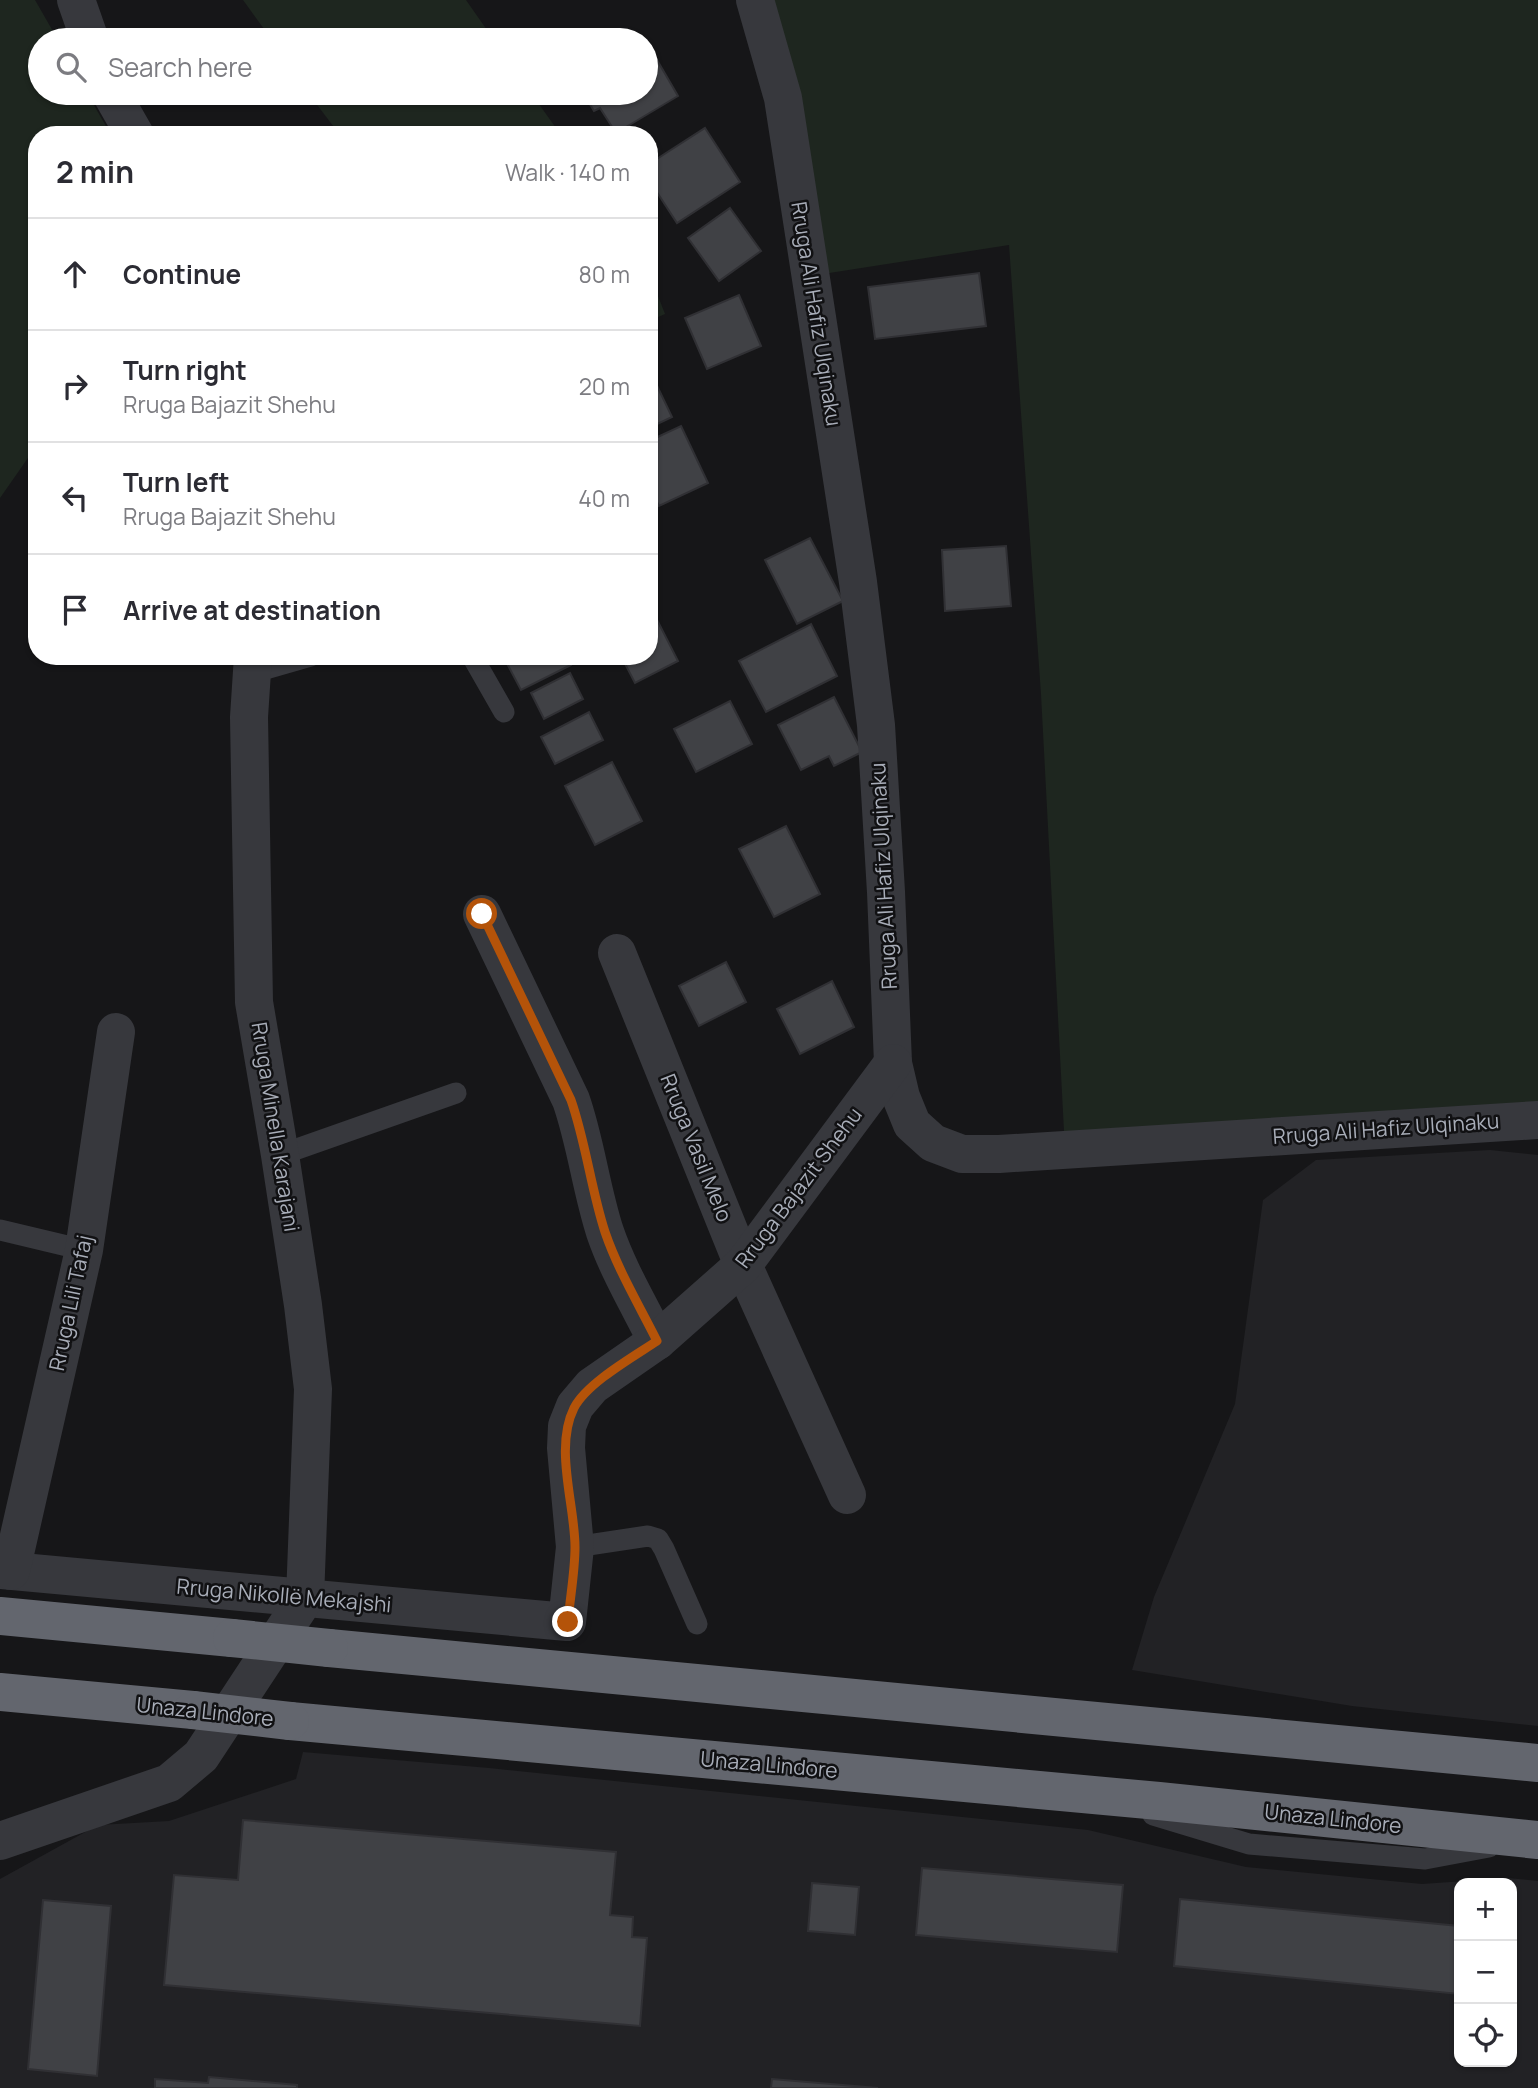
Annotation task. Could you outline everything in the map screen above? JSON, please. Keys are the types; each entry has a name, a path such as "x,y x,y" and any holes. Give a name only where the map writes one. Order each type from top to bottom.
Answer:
{"highway":[{"path":"0,1616 1538,1763"},
{"name":"Unaza Lindore","path":"0,1692 1087,1794 1534,1839"}],"street":[{"path":"76,0 86,28"},
{"name":"Rruga Ali Hafiz Ulqinaku","path":"755,0 783,98 858,582 876,725 893,1063 901,1097 912,1124 933,1143 962,1154 1538,1120"},
{"path":"118,105 130,126"},
{"name":"Rruga Minella Karajani","path":"253,665 249,717 254,1002 280,1154 313,1389 305,1598"},
{"path":"482,914 571,1100 604,1229 614,1257 657,1341"},
{"name":"Rruga Vasil Melo","path":"617,953 743,1265 847,1495"},
{"name":"Rruga Lili Tafaj","path":"5,1571 84,1250 116,1032"},
{"name":"Rruga Bajazit Shehu","path":"568,1622 575,1546 566,1448 567,1426 575,1406 592,1386 657,1341 743,1265 893,1063"},
{"name":"Rruga Nikollë Mekajshi","path":"5,1571 568,1622"},
{"path":"0,1841 169,1783 201,1756 305,1598"}],"lane":[{"path":"477,665 504,712"},
{"path":"280,1154 456,1093"},
{"path":"0,1230 84,1250"},
{"path":"575,1546 648,1536 658,1539 697,1624"}],"shaded area":[{"path":"0,0 35,0 51,28 28,28 28,105 94,105 106,126 28,126 28,458 0,498"},
{"path":"243,0 466,0 486,28 263,28"},
{"path":"752,0 1538,0 1538,1120 1065,1150 1041,694 1009,245 810,276"},
{"path":"317,105 540,105 555,126 333,126"},
{"path":"658,296 665,314 658,317"},
{"path":"1490,1150 1538,1155 1538,1726 1352,1706 1132,1670 1154,1597 1235,1404 1263,1200 1316,1160"},
{"path":"303,1752 489,1768 1088,1830 1246,1867 1422,1884 1454,1882 1454,2067 1517,2067 1517,1879 1538,1881 1538,2088 0,2088 0,1879 98,1825 169,1821 296,1779"}],"building":[{"path":"658,62 678,96 628,126 612,126 600,108 594,111 590,105 658,105"},
{"path":"705,128 740,182 677,223 658,194 658,158"},
{"path":"730,208 761,251 719,281 688,238"},
{"path":"979,273 986,326 875,339 868,287"},
{"path":"739,295 761,346 707,369 685,318"},
{"path":"658,388 672,417 658,424"},
{"path":"681,426 708,483 659,506 658,504 658,437"},
{"path":"810,538 843,601 797,624 765,560"},
{"path":"1006,546 1011,606 945,611 942,550"},
{"path":"658,622 678,661 635,683 626,665 658,665"},
{"path":"811,624 837,676 766,712 739,661"},
{"path":"508,665 571,665 521,690"},
{"path":"570,673 583,699 544,719 531,693"},
{"path":"834,697 862,752 834,766 829,756 801,770 778,725"},
{"path":"730,701 752,744 696,772 674,729"},
{"path":"589,712 603,740 555,764 541,737"},
{"path":"612,762 642,821 595,845 565,786"},
{"path":"786,826 820,894 774,917 739,849"},
{"path":"726,962 746,1002 699,1026 679,986"},
{"path":"832,981 854,1027 800,1054 777,1009"},
{"path":"243,1820 616,1852 610,1915 633,1917 632,1937 647,1938 640,2026 164,1985 174,1875 238,1880"},
{"path":"922,1868 1123,1885 1117,1952 916,1935"},
{"path":"812,1883 859,1887 855,1935 808,1931"},
{"path":"1180,1899 1454,1926 1454,1994 1174,1966"},
{"path":"43,1900 111,1906 97,2076 28,2069"},
{"path":"209,2077 297,2085 297,2088 155,2088 155,2079 208,2083"},
{"path":"772,2079 878,2088 771,2088"}],"route":[{"path":"482,914 571,1100 604,1229 614,1257 657,1341 592,1386 575,1406 567,1426 566,1448 575,1546 568,1622"}]}
